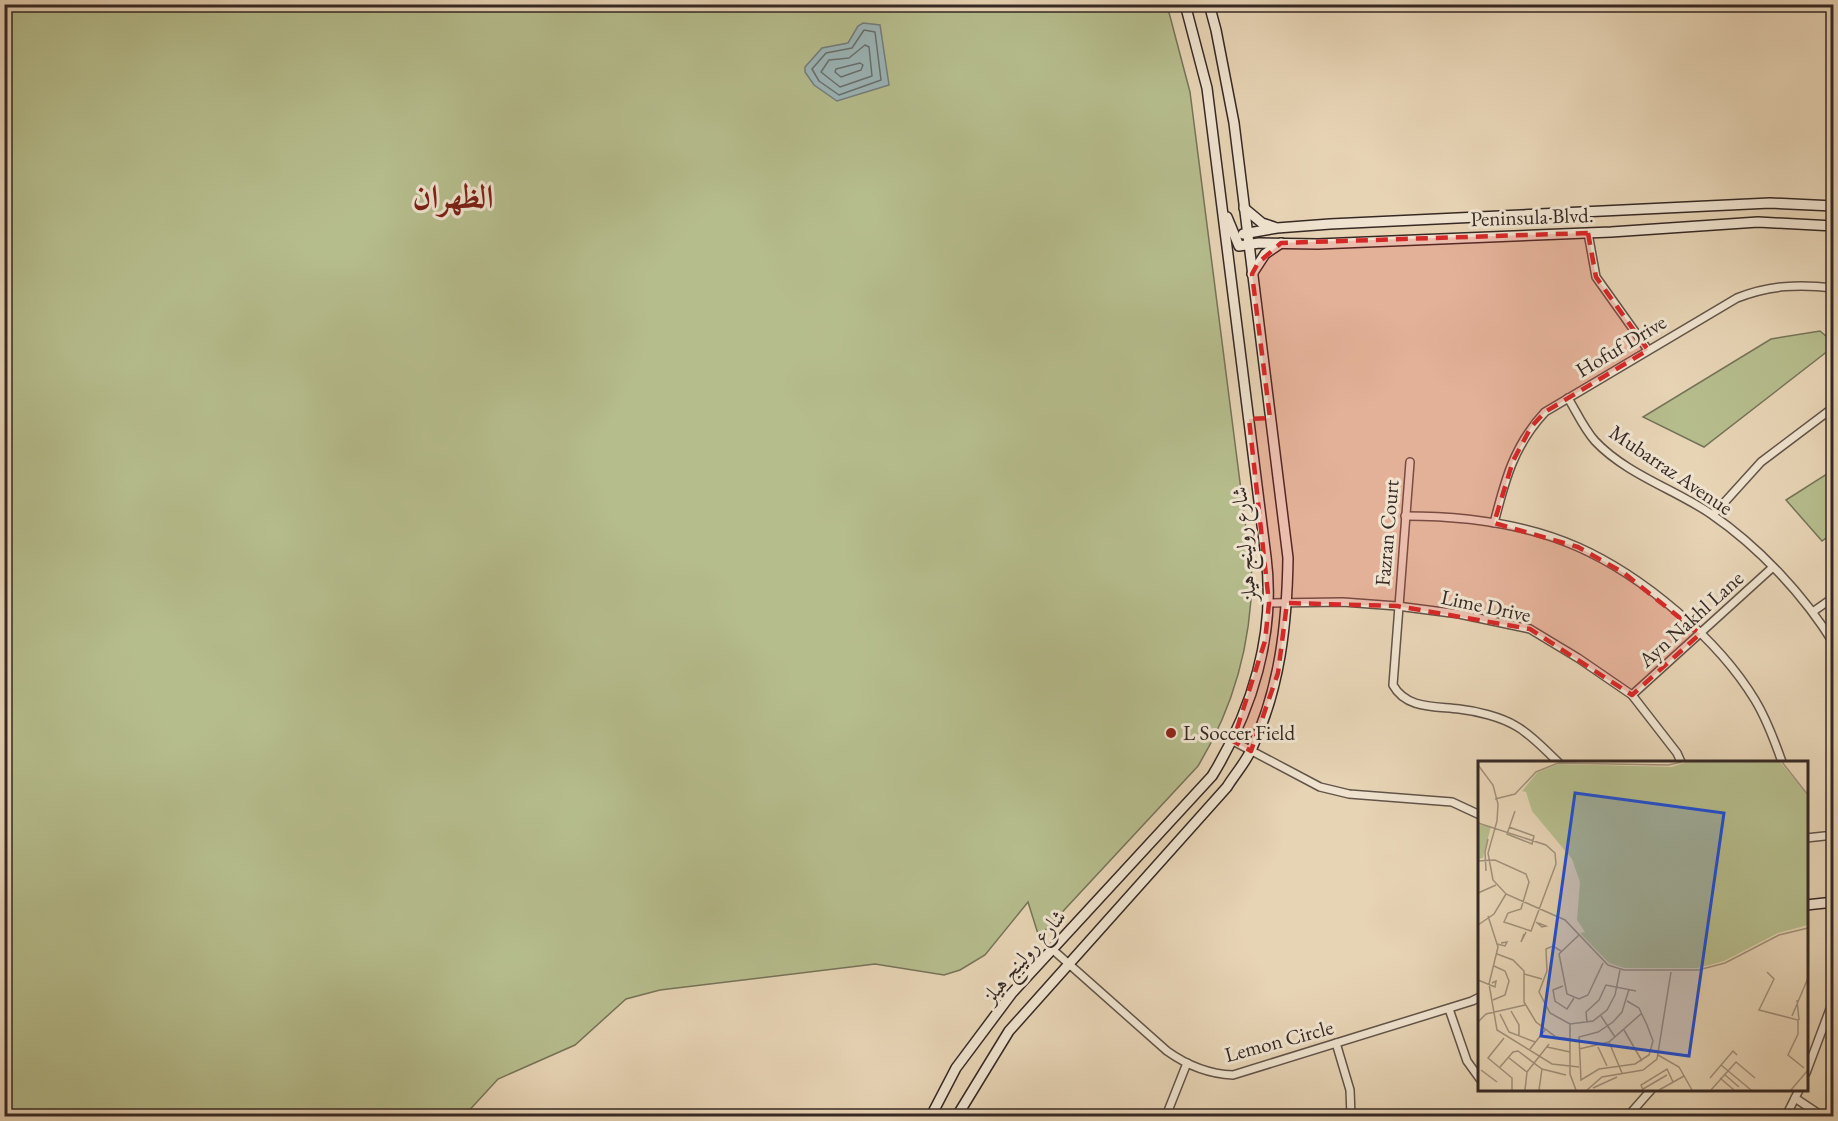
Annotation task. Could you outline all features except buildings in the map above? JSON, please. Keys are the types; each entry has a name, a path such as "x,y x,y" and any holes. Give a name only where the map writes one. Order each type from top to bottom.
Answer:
{"main road":[{"name":"شارع رولينج هيلز","path":"931,1116 956,1068 1012,993 1171,824 1212,776 1233,741 1248,702 1265,641 1269,575 1207,88 1185,4"},
{"name":"شارع رولينج هيلز","path":"957,1116 1009,1031 1227,787 1251,751 1278,673 1287,603 1288,558 1234,123 1209,4"},
{"name":"Peninsula Blvd.","path":"1833,206 1770,203 1276,228 1238,235 1236,240 1239,246 1249,247 1281,243 1318,244 1588,233 1758,222 1833,226"},
{"path":"1222,206 1236,240 1228,256"},
{"path":"1244,208 1262,223 1276,228"},
{"path":"1252,274 1265,254 1281,243"},
{"path":"1249,419 1270,418"},
{"path":"1808,905 1833,902"}],"street":[{"path":"1588,233 1596,277 1648,350"},
{"name":"Hofuf Drive","path":"1494,523 1504,485 1521,440 1545,412 1737,298 1761,289 1797,284 1833,288"},
{"name":"Mubarraz Avenue","path":"1568,398 1594,440 1617,460 1713,515 1773,567 1814,611 1833,644"},
{"path":"1713,515 1761,462 1833,407"},
{"name":"Fazran Court","path":"1410,462 1397,606 1393,685 1398,695 1411,702 1472,711 1516,726 1557,761"},
{"path":"1405,516 1451,516 1494,523 1578,547 1624,573 1665,603 1728,663 1756,701 1782,761"},
{"name":"Ayn Nakhl Lane","path":"1632,695 1773,567"},
{"path":"1814,611 1833,597"},
{"name":"Lime Drive","path":"1269,603 1343,602 1397,606 1459,614 1530,629 1632,695 1677,753 1681,761"},
{"path":"1233,741 1320,787 1349,794 1452,802 1478,815"},
{"path":"1808,838 1833,834"},
{"name":"Lemon Circle","path":"1052,949 1167,1051 1187,1063 1215,1074 1233,1075 1449,1009 1478,997"},
{"path":"1808,1068 1830,1009 1833,991"},
{"path":"1449,1009 1467,1061 1478,1078"},
{"path":"1336,1043 1350,1090 1351,1116"},
{"path":"1166,1116 1187,1063"},
{"path":"1628,1116 1649,1091"},
{"path":"1785,1116 1798,1091"},
{"path":"1795,1098 1822,1116"}],"highlighted area":[{"path":"1588,233 1596,277 1648,350 1545,412 1531,427 1513,461 1494,523 1578,547 1624,573 1700,634 1632,695 1530,629 1397,606 1287,603 1278,673 1251,751 1233,741 1265,641 1269,603 1249,419 1270,418 1252,274 1258,263 1281,243"}],"green space":[{"path":"5,5 1167,5 1190,92 1252,576 1248,626 1238,675 1231,698 1211,744 1198,766 1039,937 1028,902 985,955 960,970 944,975 875,964 660,990 626,999 575,1045 498,1079 464,1116 5,1116"},
{"path":"1820,331 1833,342 1833,347 1704,447 1643,417 1771,339"},
{"path":"1833,470 1833,533 1822,541 1786,500"}],"water":[{"path":"863,23 880,25 889,85 837,101 814,85 805,72 805,67 822,48 848,43 858,26"}],"place":[{"name":"L Soccer Field","path":"1171,733"}],"district":[{"name":"الظهران","path":"453,196"}]}
